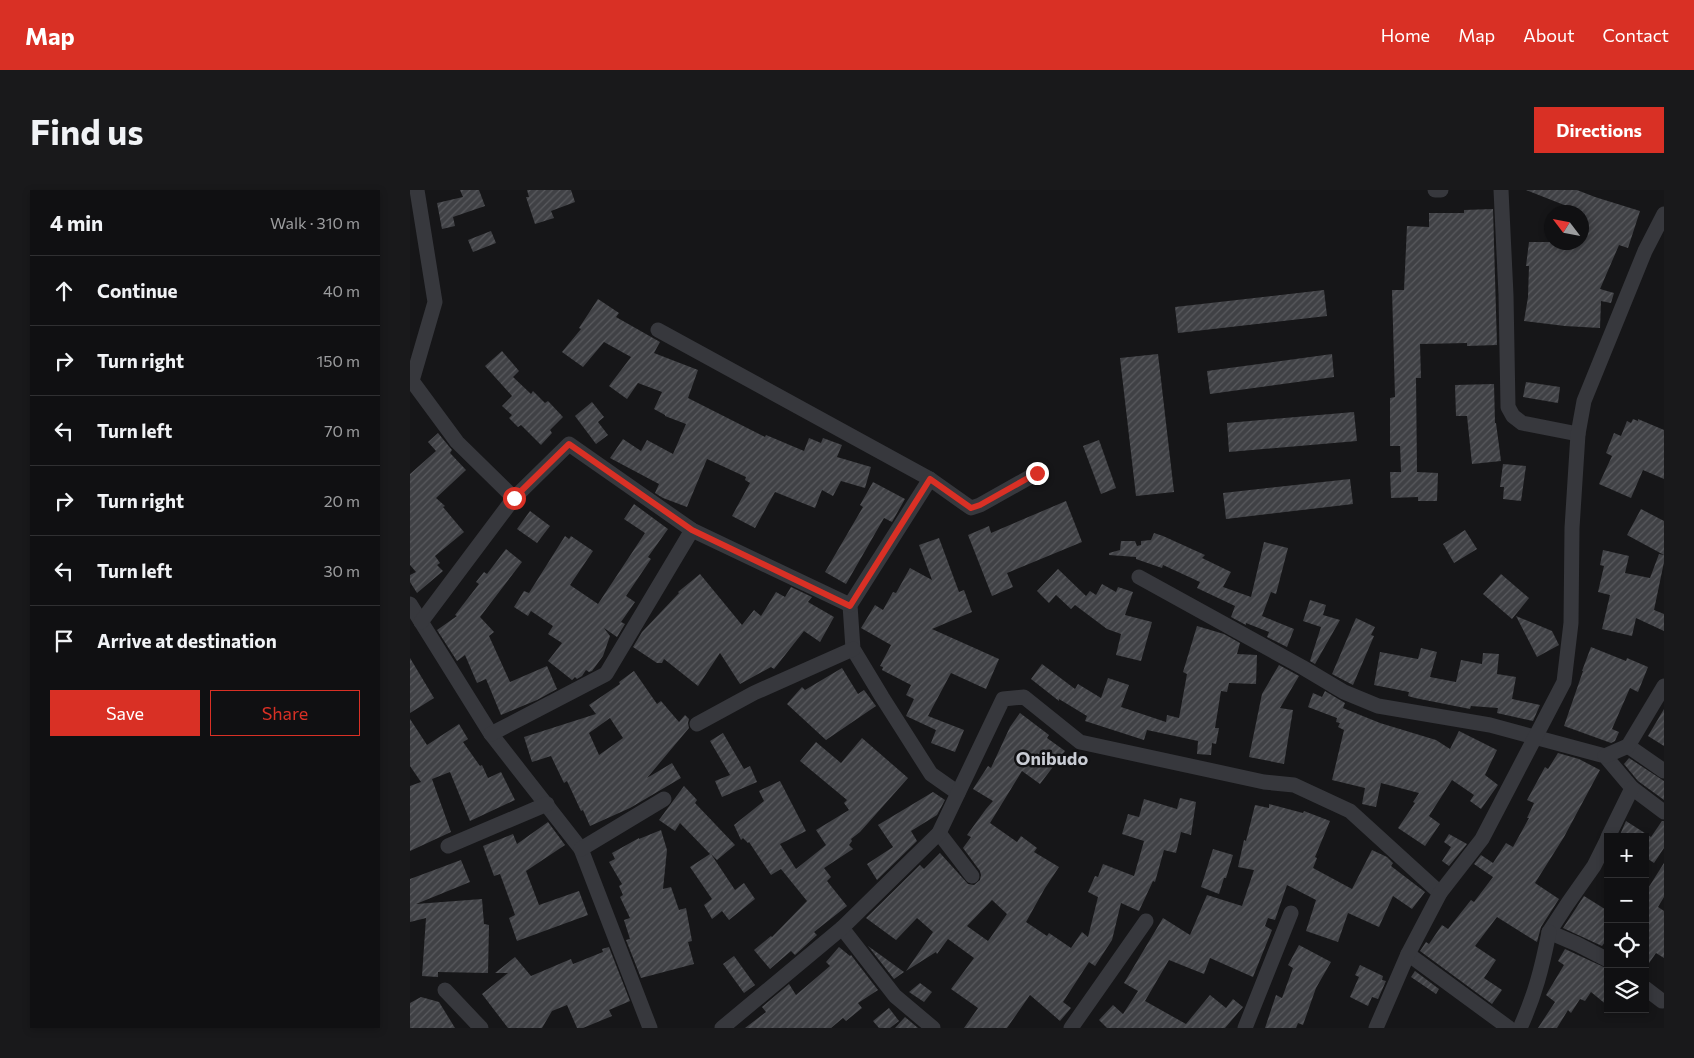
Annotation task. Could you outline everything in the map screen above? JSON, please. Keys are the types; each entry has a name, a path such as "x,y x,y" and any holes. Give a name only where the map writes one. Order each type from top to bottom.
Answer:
{"street":[{"path":"417,190 435,302 412,381 457,442 514,498"},
{"path":"1435,190 1441,190"},
{"path":"1501,190 1506,295 1508,407 1513,416 1522,423 1578,434"},
{"path":"1376,1028 1408,954 1440,893 1482,839 1534,736 1564,682 1572,623 1572,528 1578,434 1584,401 1645,251 1664,214"},
{"path":"658,330 930,479 971,508 980,505 1037,473"},
{"path":"420,622 514,498 569,444 692,530 850,606"},
{"path":"930,479 850,606 853,649 930,774 958,794"},
{"path":"491,734 606,674 692,530"},
{"path":"1139,577 1344,692 1378,706 1490,725 1605,756 1632,788 1664,812"},
{"path":"410,604 491,734 581,849 650,1028"},
{"path":"697,724 754,693 853,649"},
{"path":"1605,756 1628,746 1664,686"},
{"path":"722,1028 842,928 939,833 1003,699 1024,697 1080,742 1264,782 1294,785 1350,811 1440,893"},
{"path":"1628,746 1664,771"},
{"path":"1610,833 1632,788"},
{"path":"581,849 664,799"},
{"path":"448,846 547,804"},
{"path":"939,833 972,876"},
{"path":"1520,1028 1541,973 1549,932 1594,866 1604,845"},
{"path":"1245,1028 1291,914"},
{"path":"1071,1028 1146,921"},
{"path":"842,928 895,996 933,1028"},
{"path":"1549,932 1604,958"},
{"path":"1408,954 1509,1028"},
{"path":"445,990 481,1028"},
{"path":"1649,991 1662,1001"}],"building":[{"path":"460,190 479,190 485,206 453,217 455,226 442,229 437,203 463,197"},
{"path":"527,190 571,190 575,202 551,211 554,218 535,224 526,197 529,197"},
{"path":"1526,190 1577,190 1640,211 1628,248 1619,245 1600,289 1614,293 1611,303 1601,301 1600,328 1524,321 1528,297 1529,266 1526,266 1529,242 1544,242 1544,250 1589,250 1589,205 1564,205"},
{"path":"1493,209 1497,345 1467,346 1467,343 1420,344 1421,378 1416,378 1417,472 1438,473 1437,501 1418,501 1418,497 1391,498 1390,472 1401,472 1400,446 1390,446 1390,398 1395,397 1392,290 1404,290 1407,226 1429,227 1429,213 1464,213 1464,210"},
{"path":"491,231 496,243 473,252 468,240"},
{"path":"1324,290 1327,316 1178,333 1175,307"},
{"path":"598,299 619,313 616,317 660,342 654,353 698,370 688,398 765,437 766,435 804,451 809,438 821,443 823,438 842,445 837,457 871,467 865,488 841,481 833,496 822,490 815,508 775,492 755,528 732,516 750,483 745,480 746,477 707,459 687,507 655,493 659,484 610,458 623,439 641,451 647,440 673,454 686,424 665,416 654,409 662,392 638,383 627,399 609,386 631,357 604,342 583,367 562,352 581,329 579,328"},
{"path":"502,351 519,371 513,377 531,394 533,391 545,403 548,401 563,417 550,430 552,433 541,445 521,425 518,427 509,418 512,415 502,406 512,396 485,366"},
{"path":"1158,354 1174,492 1136,496 1120,358"},
{"path":"1332,354 1334,377 1210,394 1207,371"},
{"path":"1526,382 1560,387 1558,403 1523,397"},
{"path":"1494,384 1495,423 1501,461 1472,464 1467,416 1456,416 1455,385"},
{"path":"592,402 604,417 598,422 608,435 596,444 575,416"},
{"path":"1354,412 1357,441 1229,452 1227,423"},
{"path":"1633,419 1638,421 1638,419 1664,430 1664,479 1643,470 1631,498 1599,484 1612,456 1606,453 1614,433 1621,436 1627,421 1631,423"},
{"path":"438,433 452,450 450,453 466,470 436,498 445,506 443,507 464,532 435,556 440,563 437,565 443,571 417,593 410,582 410,575 416,572 410,565 410,474 436,451 428,442"},
{"path":"1099,440 1116,488 1101,494 1083,446"},
{"path":"1503,464 1526,466 1521,501 1503,499 1504,487 1500,487"},
{"path":"1350,479 1353,504 1226,519 1223,493"},
{"path":"873,482 905,499 892,522 884,518 846,584 825,572 863,507 860,505"},
{"path":"1066,501 1082,542 1007,573 1013,587 992,596 968,535 989,526 991,533"},
{"path":"634,504 668,529 648,557 651,559 626,596 635,602 621,622 625,624 617,637 604,628 610,636 603,656 592,671 586,670 582,676 577,679 575,677 572,680 548,661 562,643 548,634 553,626 531,611 528,616 514,607 524,591 529,593 565,536 569,539 571,536 593,551 570,585 598,604 645,533 624,519"},
{"path":"1641,509 1664,521 1664,555 1627,535"},
{"path":"530,511 550,526 537,543 517,529"},
{"path":"1465,530 1477,549 1454,563 1443,544"},
{"path":"1154,533 1205,555 1202,558 1231,572 1223,587 1251,597 1264,542 1288,548 1276,594 1271,592 1262,616 1294,629 1287,647 1267,637 1269,632 1246,623 1246,625 1231,617 1235,606 1197,588 1200,582 1163,565 1162,568 1136,559 1136,557 1109,555 1109,553 1120,550 1121,541 1135,541 1137,546 1141,545 1141,541 1151,540"},
{"path":"939,538 959,592 964,590 972,612 932,629 999,659 986,689 951,673 928,716 964,730 955,752 931,743 936,730 906,716 914,699 906,695 911,685 882,670 883,667 880,666 891,645 861,628 875,605 883,610 893,592 896,593 910,568 932,580 919,545"},
{"path":"506,549 522,562 480,617 494,632 489,636 510,682 547,666 557,689 537,700 501,715 486,679 477,683 465,655 457,661 437,630 457,616 455,615 479,584 476,582 484,572 487,574"},
{"path":"1603,550 1629,556 1625,573 1650,578 1659,554 1664,555 1654,610 1664,614 1664,631 1636,618 1632,636 1602,629 1610,595 1598,592 1604,566 1600,565"},
{"path":"1058,569 1086,596 1090,591 1096,595 1102,584 1116,592 1118,587 1133,592 1125,615 1152,622 1141,661 1116,655 1121,634 1107,629 1075,605 1071,609 1056,595 1049,603 1037,591"},
{"path":"700,574 742,625 754,610 761,616 776,592 785,597 791,587 812,597 808,602 834,617 820,642 804,631 774,669 771,667 740,684 720,653 698,686 664,659 662,663 657,663 633,647 642,632 678,592"},
{"path":"1501,574 1529,598 1512,619 1483,594"},
{"path":"1310,600 1326,605 1323,615 1340,620 1315,664 1310,661 1321,627 1303,621"},
{"path":"1516,616 1552,631 1559,645 1537,657"},
{"path":"1356,618 1375,627 1371,635 1374,636 1353,685 1332,674"},
{"path":"1197,626 1224,634 1240,643 1237,654 1257,655 1256,684 1229,683 1227,692 1221,691 1215,728 1219,728 1216,744 1212,743 1211,755 1197,754 1198,741 1147,730 1144,740 1085,721 1087,716 1059,699 1059,701 1031,679 1042,664 1075,689 1078,684 1101,698 1108,678 1129,685 1121,707 1166,722 1167,715 1179,718 1187,674 1183,672"},
{"path":"1591,647 1626,661 1627,658 1648,667 1638,692 1630,688 1612,729 1619,732 1615,741 1611,743 1564,726"},
{"path":"1421,648 1437,652 1430,677 1456,682 1461,660 1482,664 1483,653 1499,654 1497,674 1516,677 1512,699 1540,705 1533,721 1497,713 1498,708 1471,706 1470,709 1415,698 1408,696 1409,692 1374,685 1380,652 1418,659"},
{"path":"410,658 434,698 410,713"},
{"path":"1279,665 1299,676 1280,708 1293,710 1284,764 1249,757 1262,694"},
{"path":"842,668 858,694 864,690 876,706 826,740 787,704 802,687 805,690"},
{"path":"634,671 657,704 661,701 679,722 685,715 689,719 689,728 647,778 672,763 681,778 630,808 590,826 567,781 564,783 551,756 532,762 524,737 596,714 589,705 620,684 619,682","holes":["610,718 623,738 599,755 589,733"]},
{"path":"1325,691 1345,703 1343,708 1380,723 1436,740 1450,749 1459,731 1497,750 1485,775 1498,785 1481,809 1470,801 1474,795 1452,780 1429,816 1440,824 1425,846 1398,828 1415,803 1413,802 1419,793 1381,783 1376,807 1362,804 1365,788 1332,780 1344,730 1338,727 1340,723 1336,722 1337,718 1308,707 1313,693 1322,697"},
{"path":"1664,709 1664,746 1648,736"},
{"path":"1020,713 1049,735 1047,738 1065,751 1040,784 1022,771 990,823 1017,842 1021,836 1037,848 1034,852 1059,867 1026,922 1047,936 1049,933 1071,948 1082,932 1088,937 1098,897 1088,892 1095,876 1098,877 1103,864 1134,876 1144,841 1122,834 1128,814 1139,817 1144,799 1177,809 1180,798 1196,802 1191,835 1181,832 1176,853 1164,850 1155,882 1153,881 1139,911 1121,903 1112,940 1095,966 1089,962 1063,1002 1071,1008 1060,1021 1030,995 1007,1028 964,1028 978,1008 951,989 974,958 948,939 937,954 936,952 906,971 933,932 917,918 896,940 866,918 920,865 924,869 940,853 968,884 974,885 980,880 980,871 963,848 971,837 967,835 993,801 973,789 988,766 991,768 1010,727","holes":["992,900 1007,914 988,941 967,926"]},
{"path":"410,719 427,745 459,724 468,739 463,742 480,766 482,765 488,778 501,772 515,800 470,821 450,772 432,779 451,832 410,851 410,786 421,782 410,766"},
{"path":"723,733 744,769 750,766 757,782 722,797 715,781 730,775 710,741"},
{"path":"862,738 908,778 860,832 851,839 852,841 849,845 853,849 824,868 831,877 827,881 847,906 814,932 817,935 795,955 791,951 770,969 754,950 772,937 807,901 781,869 771,875 749,842 743,838 741,840 734,825 764,801 759,791 780,781 806,831 780,844 796,869 826,845 816,830 849,810 844,803 847,800 800,761 816,742 841,763"},
{"path":"1558,753 1579,759 1600,770 1564,837 1535,883 1559,899 1541,927 1537,942 1497,917 1475,946 1496,960 1484,978 1502,990 1492,1004 1420,951 1426,942 1429,944 1442,925 1448,929 1471,900 1474,902 1493,877 1474,864 1481,855 1493,863 1506,843 1513,847 1529,818 1527,818 1534,803 1527,800 1545,767 1548,769"},
{"path":"1629,758 1664,781 1664,800 1638,781 1624,764"},
{"path":"684,786 697,800 695,803 735,845 717,860 711,854 735,890 744,883 755,899 729,920 722,911 712,919 704,905 712,899 690,867 710,854 680,823 675,831 659,820"},
{"path":"933,792 945,800 937,815 911,831 917,841 877,880 867,864 893,847 878,825"},
{"path":"1269,804 1303,813 1304,811 1330,821 1315,857 1317,858 1313,868 1352,889 1372,850 1387,857 1393,863 1391,866 1425,892 1412,909 1393,896 1379,927 1348,913 1338,942 1306,931 1316,900 1287,885 1275,920 1268,918 1265,926 1272,930 1253,977 1210,958 1204,974 1169,960 1145,1001 1186,1024 1210,995 1226,1008 1233,999 1243,1007 1225,1028 1107,1028 1099,1020 1113,1005 1123,1014 1138,991 1124,983 1163,918 1190,935 1207,895 1242,906 1254,870 1238,867 1244,840 1246,841 1255,805 1269,808"},
{"path":"1626,821 1645,833 1621,833"},
{"path":"1662,821 1664,821 1664,848 1654,863 1649,860 1649,836 1651,837"},
{"path":"548,822 565,845 526,871 539,905 579,891 588,915 517,941 509,918 515,915 500,874 494,876 483,846 513,834 517,844"},
{"path":"661,830 667,850 663,889 671,887 679,910 686,908 692,941 688,942 694,964 641,978 626,940 630,939 624,920 630,918 620,897 623,895 619,886 622,884 609,862 615,859 612,853 639,838"},
{"path":"1449,834 1467,844 1449,866 1442,861 1451,847 1444,842"},
{"path":"1213,849 1233,855 1219,894 1201,887"},
{"path":"461,860 470,882 416,904 482,899 484,924 489,925 488,973 438,972 438,977 422,976 426,918 410,922 410,879"},
{"path":"1664,863 1664,897 1658,907 1664,911 1664,958 1656,953 1649,963 1649,923 1649,887"},
{"path":"1584,896 1604,908 1604,943 1602,946 1563,928"},
{"path":"1299,945 1331,962 1316,988 1303,1025 1298,1023 1296,1028 1265,1028 1276,995 1282,998 1293,968 1288,965"},
{"path":"868,946 904,972 894,979"},
{"path":"609,947 630,1001 609,1010 612,1016 583,1028 577,1028 567,1005 552,1011 542,1028 508,1028 482,994 508,973 495,973 515,957 531,976 571,959 573,964 603,952 602,949"},
{"path":"839,947 851,955 878,990 858,1003 862,1008 846,1021 843,1018 831,1028 745,1028 766,1012 762,1007 789,984 796,995 830,966 826,962"},
{"path":"1565,949 1604,967 1604,1003 1591,992 1585,1001 1580,999 1571,1013 1568,1010 1557,1028 1538,1028 1555,1002 1546,995 1564,965 1558,961"},
{"path":"734,956 755,985 744,993 723,964"},
{"path":"1360,965 1383,976 1382,980 1386,981 1378,999 1372,997 1368,1006 1350,997 1359,977 1355,975"},
{"path":"1415,971 1439,989 1436,994 1411,977"},
{"path":"920,983 932,992 924,1002 909,992"},
{"path":"421,997 439,1002 455,1028 410,1028 410,1003"},
{"path":"889,1008 899,1021 890,1028 879,1028 873,1021"},
{"path":"905,1017 918,1028 895,1028"}],"district":[{"name":"Onibudo","path":"1052,758"}],"route":[{"path":"514,498 569,444 692,530 850,606 930,479 971,508 980,505 1037,473"}]}
